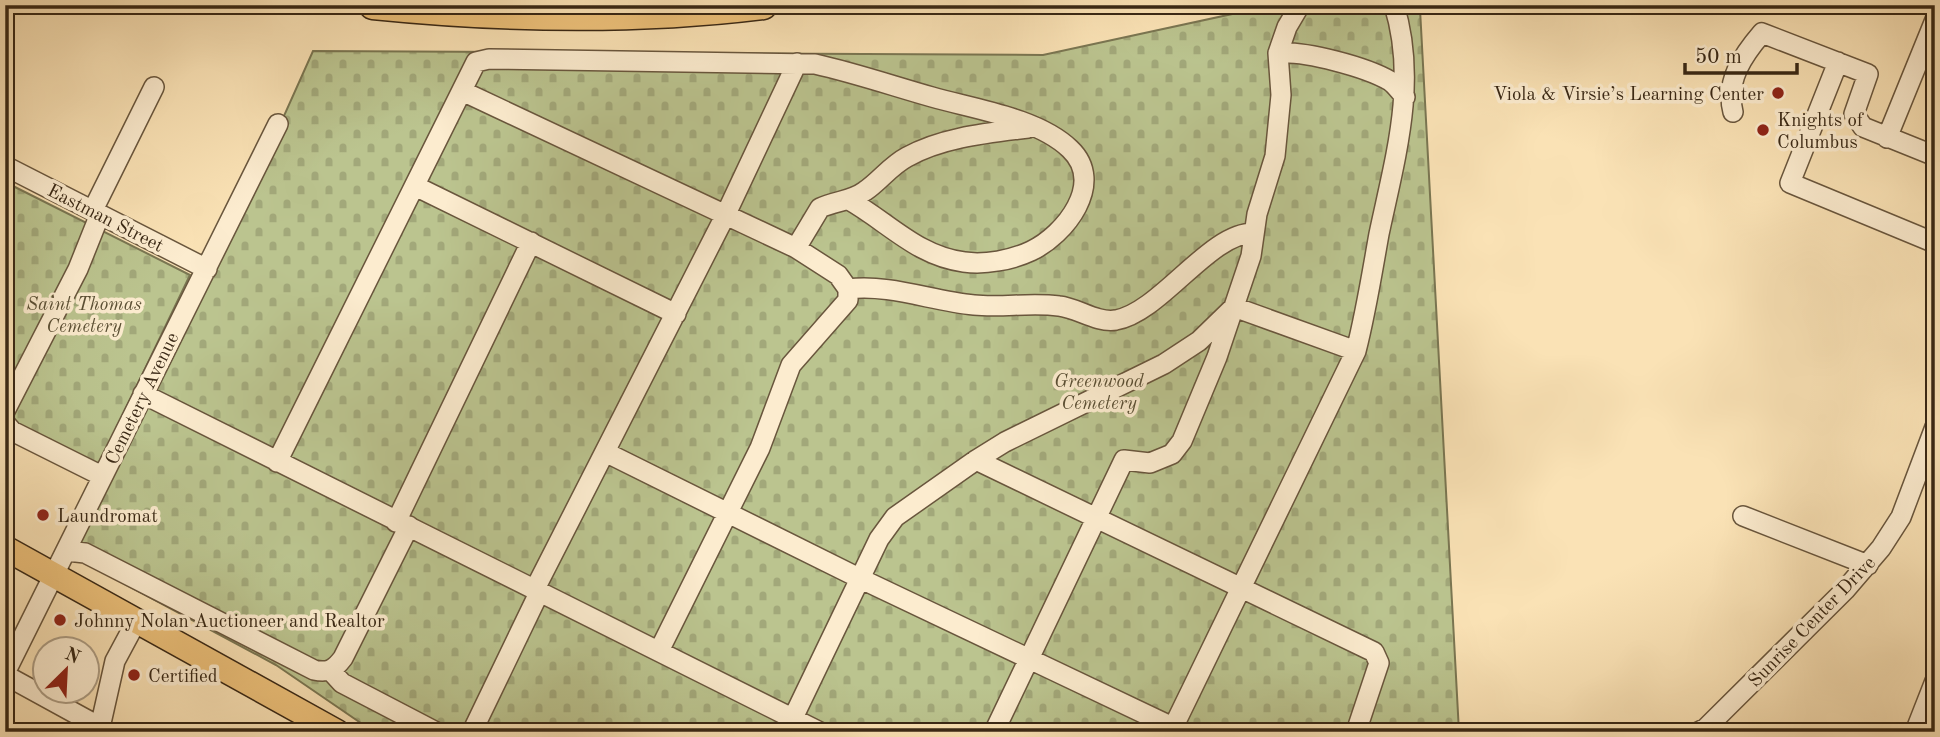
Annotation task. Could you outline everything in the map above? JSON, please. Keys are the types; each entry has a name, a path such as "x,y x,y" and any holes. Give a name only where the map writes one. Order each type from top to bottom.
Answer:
{"highway":[{"path":"373,5 531,16 665,12 763,5"}],"main road":[{"path":"5,548 337,732"}],"street":[{"path":"994,732 1124,460 1150,463 1172,454 1182,441 1217,357 1251,256 1279,129 1278,52 1287,27 1300,5"},
{"path":"605,452 1175,731 1240,588 1356,351 1367,308 1405,97 1404,50 1394,5"},
{"path":"1887,138 1935,20"},
{"path":"1732,112 1731,95 1735,71 1762,33 1868,74 1854,114 1863,127 1935,156"},
{"path":"1278,52 1293,52 1374,74 1392,83 1405,97"},
{"path":"277,462 476,62 489,59 797,63 856,73 1036,127 1071,149 1080,161 1084,177 1075,210 1064,227 1031,251 990,261 966,262 945,258 899,237 849,200"},
{"path":"1838,62 1790,183 1935,243"},
{"path":"472,732 537,591 725,216 797,63"},
{"path":"5,411 78,269 97,212 154,87"},
{"path":"462,91 796,248 838,275 848,289 848,300 840,313 791,365 760,448 659,651"},
{"name":"Cemetery Avenue","path":"5,674 278,124"},
{"path":"796,248 820,208 832,202 849,200 866,191 883,173 908,156 969,136 1036,127"},
{"name":"Eastman Street","path":"5,166 206,269"},
{"path":"415,186 676,314"},
{"path":"848,289 870,286 948,302 990,306 1034,302 1116,320 1164,291 1229,239 1242,233 1254,233"},
{"path":"331,671 344,658 531,242"},
{"path":"1234,307 1356,351"},
{"path":"793,718 859,578 879,539 895,517 1005,442 1164,364 1199,341 1234,307"},
{"path":"1199,341 1217,357"},
{"path":"143,394 820,732"},
{"path":"5,423 12,431 102,476"},
{"name":"Sunrise Center Drive","path":"1710,728 1868,565 1901,517 1935,427"},
{"path":"976,460 1374,652 1379,663 1356,732"},
{"path":"1743,516 1868,565"},
{"path":"67,551 85,553 314,670 331,671 342,683 436,732"},
{"path":"5,674 99,730 115,661 137,620"},
{"path":"1915,732 1929,713 1935,681"}],"green space":[{"name":"Greenwood Cemetery","path":"1251,5 1418,5 1420,9 1459,732 374,732 276,665 84,562 80,542 215,270 313,51 1043,55 1246,11"},
{"name":"Saint Thomas Cemetery","path":"5,182 190,275 95,473 5,429"}],"place":[{"name":"Viola & Virsie’s Learning Center","path":"1778,93"},
{"name":"Knights of Columbus","path":"1763,130"},
{"name":"Laundromat","path":"43,515"},
{"name":"Johnny Nolan Auctioneer and Realtor","path":"60,620"},
{"name":"Certified","path":"134,675"}]}
